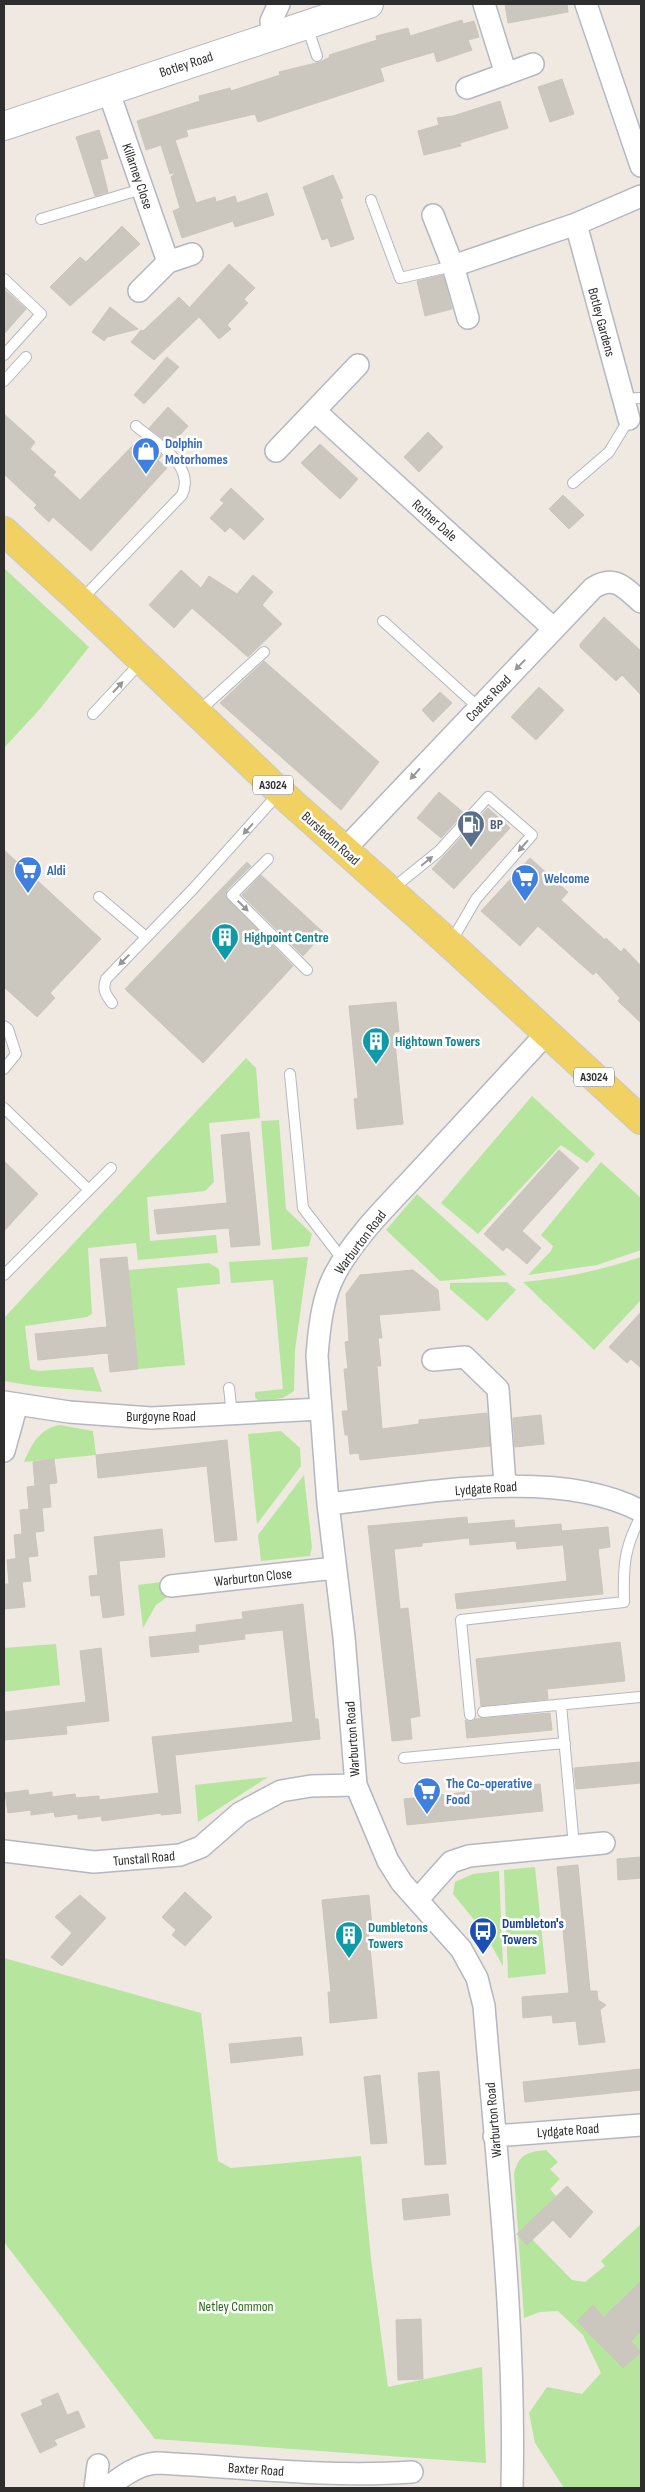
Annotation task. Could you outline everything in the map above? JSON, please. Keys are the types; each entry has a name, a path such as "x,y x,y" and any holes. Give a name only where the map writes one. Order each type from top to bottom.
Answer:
{"main road":[{"name":"Botley Road","path":"4,126 369,4"},
{"name":"Bursledon Road","path":"4,531 280,792 389,892 450,944 641,1120"}],"street":[{"path":"274,35 271,21 279,4"},
{"path":"484,4 506,74"},
{"path":"586,4 641,166"},
{"path":"467,88 533,64"},
{"name":"Killarney Close","path":"108,90 168,262"},
{"path":"453,266 576,224 641,196"},
{"path":"433,215 453,266 468,318"},
{"name":"Botley Gardens","path":"576,224 632,398 628,420"},
{"path":"139,291 168,262 192,254"},
{"path":"276,451 358,365"},
{"name":"Rother Dale","path":"315,411 554,629"},
{"name":"Coates Road","path":"344,850 593,588 602,582 623,585 641,602"},
{"name":"Warburton Road","path":"512,2488 514,2435 504,2254 484,2006 476,1978 461,1949 402,1883 388,1861 356,1785 344,1637 328,1504 317,1356 319,1332 334,1276 343,1260 373,1222 546,1034"},
{"path":"432,1360 465,1357 498,1389 505,1485"},
{"path":"4,1451 10,1403"},
{"name":"Burgoyne Road","path":"10,1403 69,1412 151,1418 320,1409"},
{"name":"Lydgate Road","path":"328,1504 505,1485 558,1488 621,1500 641,1511"},
{"name":"Warburton Close","path":"171,1586 335,1568"},
{"name":"Tunstall Road","path":"4,1852 94,1862 180,1855 201,1847 240,1813 281,1791 311,1786 356,1785"},
{"path":"418,1899 451,1862 469,1856 604,1843"},
{"name":"Lydgate Road","path":"494,2136 641,2125"},
{"name":"Baxter Road","path":"107,2488 128,2473 157,2462 305,2472 384,2474 412,2472"},
{"path":"95,2488 98,2465"}],"lane":[{"path":"306,24 317,56"},
{"path":"42,219 142,189"},
{"path":"371,200 400,278 453,266"},
{"path":"4,279 41,314 4,356"},
{"path":"4,381 26,357"},
{"path":"573,483 609,452 628,420"},
{"path":"80,601 182,494 186,486 185,475 180,464 136,426"},
{"path":"384,621 479,708"},
{"path":"197,713 264,652"},
{"path":"93,714 142,660"},
{"path":"112,1003 105,994 103,986 106,979 193,889 280,792"},
{"path":"389,892 439,851 488,797 532,835 476,899 450,944"},
{"path":"268,859 232,895 307,970"},
{"path":"99,898 146,938"},
{"path":"4,1026 8,1029 16,1054 4,1069"},
{"path":"290,1074 303,1208 343,1260"},
{"path":"4,1108 89,1190"},
{"path":"4,1275 111,1168"},
{"path":"229,1388 232,1414"},
{"path":"470,1715 461,1620 624,1602 623,1564 632,1533 641,1516"},
{"path":"483,1712 640,1697"},
{"path":"561,1705 574,1846"},
{"path":"404,1758 565,1743"}],"green space":[{"path":"4,568 89,647 39,710 4,748"},
{"path":"246,1058 256,1068 260,1118 209,1123 214,1182 205,1191 147,1197 150,1241 216,1235 218,1253 138,1260 136,1243 88,1248 92,1314 87,1317 25,1326 30,1369 39,1371 93,1367 102,1392 34,1386 4,1381 4,1318"},
{"path":"532,1096 595,1154 587,1163 561,1145 478,1234 441,1203"},
{"path":"279,1120 286,1209 312,1234 309,1246 272,1250 261,1121"},
{"path":"601,1162 641,1198 641,1250 597,1265 528,1275 551,1251 553,1246 541,1235"},
{"path":"417,1194 507,1275 440,1281 386,1230"},
{"path":"308,1257 295,1350 294,1391 283,1398 259,1401 255,1397 255,1392 283,1389 273,1280 231,1283 229,1262"},
{"path":"641,1257 641,1300 594,1350 523,1282 583,1273"},
{"path":"209,1263 219,1269 220,1284 177,1288 185,1365 138,1369 128,1270"},
{"path":"507,1282 516,1290 487,1321 450,1289 450,1283"},
{"path":"60,1425 93,1431 96,1455 24,1462 37,1438 47,1430"},
{"path":"281,1431 300,1448 301,1466 257,1524 248,1434"},
{"path":"304,1475 312,1547 310,1556 261,1561 258,1535"},
{"path":"169,1581 170,1595 156,1605 143,1628 138,1585"},
{"path":"56,1644 60,1685 4,1692 4,1648"},
{"path":"268,1777 198,1822 195,1785"},
{"path":"535,1867 546,1974 508,1978 504,1870"},
{"path":"499,1871 503,1966 484,1932 453,1894 455,1882 473,1874"},
{"name":"Netley Common","path":"4,1958 201,2013 218,2161 231,2168 361,2156 371,2259 388,2387 482,2367 486,2463 155,2439 4,2242"},
{"path":"546,2150 558,2162 550,2169 560,2179 550,2189 556,2196 539,2213 530,2237 572,2280 585,2282 605,2266 601,2261 641,2224 641,2281 614,2307 613,2326 593,2305 578,2321 623,2368 641,2352 641,2488 564,2488 535,2443 529,2413 547,2387 582,2394 601,2373 583,2335 558,2311 540,2312 524,2318 514,2174 518,2162 525,2155"},
{"path":"631,2323 640,2333 641,2331 641,2352 622,2332"}],"building":[{"path":"505,4 567,4 568,12 508,23"},
{"path":"462,20 463,24 474,21 479,37 468,40 472,50 437,62 434,52 380,68 384,81 258,122 255,114 186,130 188,136 175,140 196,203 215,197 216,202 235,196 237,203 267,193 274,215 235,227 233,221 182,238 173,211 180,208 171,177 176,172 170,174 161,145 146,150 137,121 200,101 199,96 230,88 231,91 280,75 279,72 320,62 330,57 329,55 377,40 376,36 408,28 410,36"},
{"path":"562,79 574,114 550,122 538,87"},
{"path":"500,101 508,128 460,143 461,146 424,155 418,131 439,125 437,118 453,116"},
{"path":"99,130 108,158 100,160 108,192 95,196 76,137"},
{"path":"333,175 343,198 340,199 354,239 331,247 328,238 322,240 303,187"},
{"path":"122,226 140,244 70,306 50,287 80,257 86,262"},
{"path":"229,264 255,288 244,299 248,303 227,325 231,329 219,339 199,317 154,360 131,342 141,330 143,331 179,297 195,313 190,307"},
{"path":"443,275 452,309 425,316 417,281"},
{"path":"4,289 26,309 4,334"},
{"path":"110,307 138,329 107,337 104,341 92,332"},
{"path":"167,357 179,367 144,404 134,395"},
{"path":"168,407 188,426 171,445 149,428"},
{"path":"4,414 35,442 30,449 56,472 53,475 80,500 140,438 162,456 158,460 167,468 91,551 53,517 49,522 34,508 37,505 4,474"},
{"path":"428,432 443,447 419,472 404,457"},
{"path":"320,444 358,479 340,499 301,463"},
{"path":"231,488 264,519 244,540 230,527 225,532 210,518 224,503 220,500"},
{"path":"563,495 584,515 569,529 549,509"},
{"path":"181,570 201,588 209,576 237,594 253,575 273,592 262,605 282,624 248,657 192,608 174,628 149,605"},
{"path":"604,617 641,651 641,695 622,675 616,681 580,647 580,644"},
{"path":"264,661 379,762 341,810 220,703"},
{"path":"539,687 564,710 536,740 511,717"},
{"path":"440,692 452,703 433,722 422,710"},
{"path":"439,792 464,813 441,838 417,818"},
{"name":"BP","path":"488,808 510,828 454,889 432,869"},
{"name":"Aldi","path":"4,850 101,939 50,993 55,998 37,1017 4,987"},
{"path":"530,858 568,892 561,900 605,940 606,938 621,952 624,948 641,966 641,1023 618,1001 620,998 596,972 593,975 538,926 520,946 481,911"},
{"name":"Highpoint Centre","path":"247,862 251,866 227,890 226,897 293,966 203,1063 125,989"},
{"path":"261,875 324,933 303,956 242,895"},
{"name":"Hightown Towers","path":"396,1002 399,1032 394,1032 403,1124 357,1129 354,1099 358,1098 349,1006"},
{"path":"249,1132 260,1245 231,1247 229,1228 157,1234 154,1210 227,1203 221,1135"},
{"path":"559,1150 579,1168 522,1231 541,1248 527,1264 507,1247 503,1251 484,1234"},
{"path":"4,1161 38,1194 4,1231"},
{"path":"127,1257 138,1369 110,1372 108,1353 38,1360 35,1334 107,1327 100,1259"},
{"path":"413,1270 438,1290 440,1310 379,1315 382,1338 378,1338 381,1366 377,1366 382,1429 419,1424 419,1420 487,1413 490,1446 360,1460 359,1453 350,1454 348,1435 345,1435 342,1411 348,1411 344,1369 348,1369 345,1342 349,1341 346,1294 360,1275"},
{"path":"641,1312 641,1368 631,1359 627,1363 609,1347"},
{"path":"541,1415 544,1444 515,1447 513,1418"},
{"path":"227,1440 237,1540 215,1542 207,1466 98,1478 96,1455"},
{"path":"54,1459 57,1483 49,1484 51,1507 42,1508 44,1531 35,1532 38,1556 28,1557 31,1581 22,1582 25,1607 4,1609 4,1584 9,1584 7,1560 19,1558 16,1558 14,1535 22,1534 20,1510 29,1509 27,1487 35,1486 33,1462"},
{"path":"467,1517 469,1538 422,1543 422,1546 394,1549 400,1609 408,1608 420,1716 410,1718 412,1739 392,1741 368,1526"},
{"path":"514,1520 515,1528 561,1524 563,1545 517,1549 516,1541 470,1545 468,1524"},
{"path":"608,1527 610,1547 598,1549 603,1594 457,1609 455,1594 567,1581 562,1531"},
{"path":"162,1529 165,1557 119,1561 124,1615 103,1618 100,1595 91,1596 89,1576 98,1575 94,1537"},
{"path":"303,1604 315,1719 318,1719 320,1739 175,1755 181,1813 161,1815 161,1813 102,1821 101,1816 78,1819 78,1814 55,1817 54,1812 31,1815 31,1810 8,1813 5,1793 28,1790 29,1795 52,1792 52,1797 75,1794 76,1798 99,1796 99,1800 159,1793 152,1737 293,1722 283,1630 245,1634 242,1612"},
{"path":"242,1619 245,1639 198,1645 199,1652 151,1657 149,1637 196,1632 197,1639 196,1625"},
{"path":"620,1642 625,1681 547,1689 548,1699 481,1706 476,1659"},
{"path":"101,1648 109,1721 66,1726 67,1734 4,1740 4,1712 86,1702 80,1651"},
{"path":"550,1713 552,1730 467,1738 465,1720 470,1722 475,1719"},
{"path":"641,1762 641,1783 576,1789 574,1768"},
{"path":"540,1784 543,1811 407,1825 404,1799"},
{"path":"641,1857 641,1878 618,1880 617,1859"},
{"path":"578,1865 590,1991 597,1991 598,2000 606,2005 600,2010 605,2042 579,2045 576,2021 553,2023 552,2015 523,2018 522,1997 569,1993 557,1867"},
{"path":"185,1892 212,1917 185,1946 172,1935 176,1930 162,1917"},
{"path":"80,1895 106,1918 62,1966 51,1957 72,1933 55,1917"},
{"name":"Dumbletons Towers","path":"369,1895 372,1926 368,1927 377,2018 330,2023 328,1992 331,1992 322,1900"},
{"path":"301,2037 303,2055 231,2063 229,2044"},
{"path":"641,2069 641,2090 525,2102 523,2082"},
{"path":"439,2071 446,2164 425,2165 418,2073"},
{"path":"380,2075 387,2143 371,2144 364,2077"},
{"path":"567,2186 593,2212 570,2238 553,2220 527,2245 517,2234"},
{"path":"448,2194 450,2215 404,2220 402,2199"},
{"path":"641,2281 641,2331 631,2341 641,2352 623,2368 577,2321 593,2305 604,2317"},
{"path":"421,2319 423,2379 398,2380 396,2320"},
{"path":"58,2393 67,2415 78,2411 85,2427 54,2440 57,2445 40,2453 21,2414 43,2405 41,2400"}],"place":[{"name":"Dolphin Motorhomes","path":"146,475"},
{"name":"BP","path":"471,848"},
{"name":"Aldi","path":"28,894"},
{"name":"Welcome","path":"525,902"},
{"name":"Highpoint Centre","path":"225,961"},
{"name":"Hightown Towers","path":"376,1065"},
{"name":"The Co-operative Food","path":"427,1815"},
{"name":"Dumbleton's Towers","path":"483,1955"},
{"name":"Dumbletons Towers","path":"349,1959"}]}
